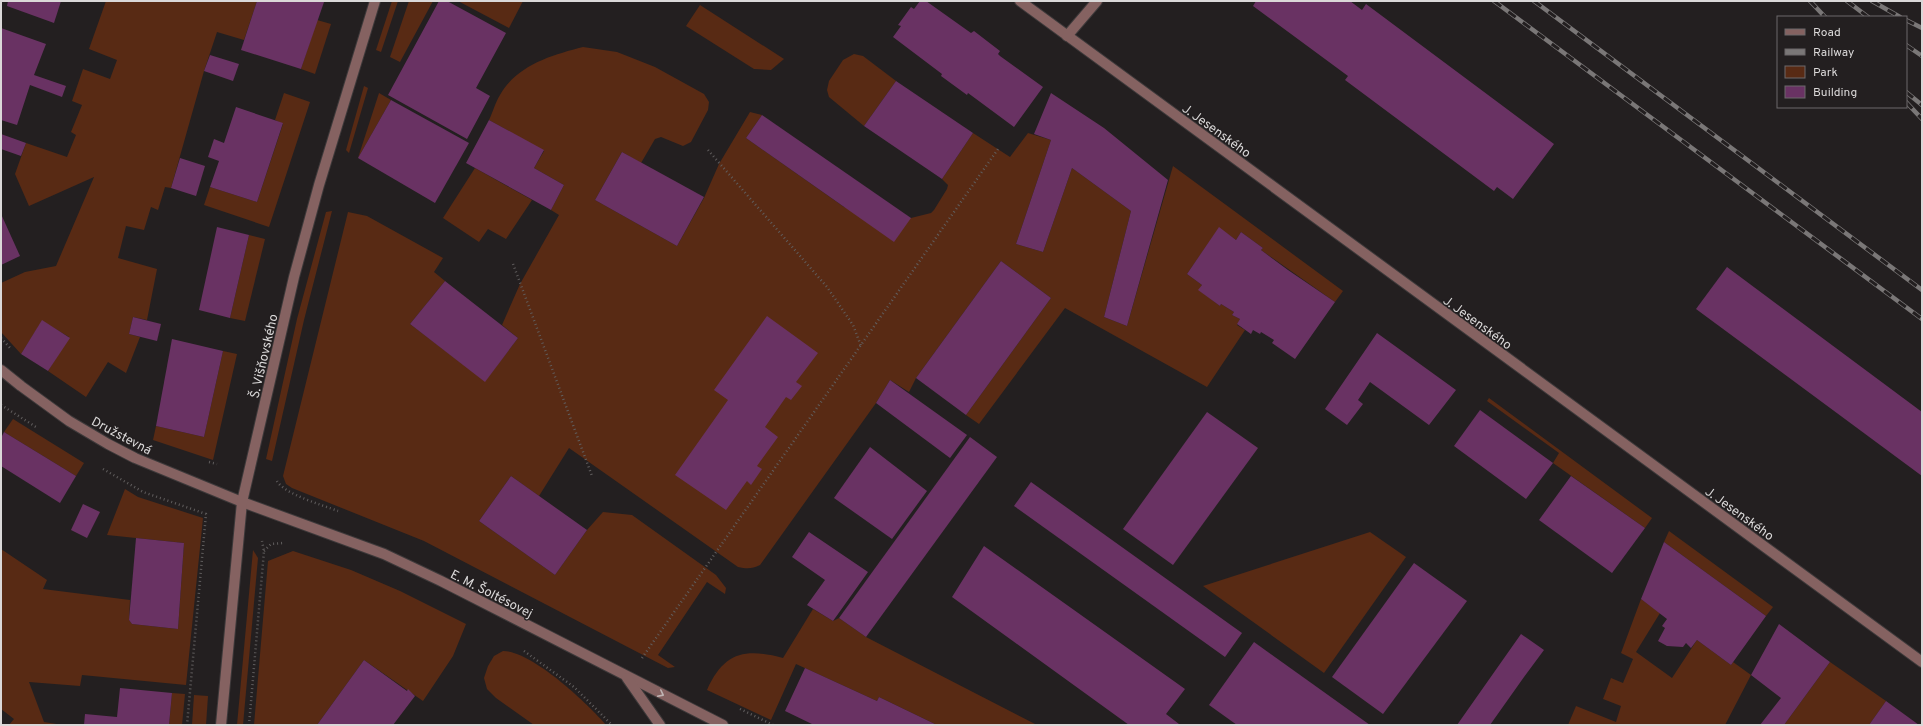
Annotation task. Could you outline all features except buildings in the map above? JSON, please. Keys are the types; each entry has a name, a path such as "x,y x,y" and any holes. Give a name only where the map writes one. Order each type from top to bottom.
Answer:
{"street":[{"name":"Š. Višňovského","path":"221,725 242,502 294,277 319,185 375,1"},
{"name":"J. Jesenského","path":"1020,1 1922,662"},
{"path":"1067,36 1097,1"},
{"name":"Družstevná","path":"1,370 20,386 63,416 108,444 135,458 242,502"},
{"name":"E. M. Šoltésovej","path":"242,502 384,554 441,581 626,677 723,725"},
{"path":"626,677 660,725"}],"path":[{"path":"640,660 998,149"},
{"path":"708,150 827,287 853,325 861,346"},
{"path":"512,264 592,476"},
{"path":"1,338 14,352"},
{"path":"205,461 216,464"},
{"path":"275,488 277,480"},
{"path":"187,725 206,514"},
{"path":"249,725 264,551 262,541"},
{"path":"264,551 271,544 284,542"},
{"path":"519,648 538,659 574,687 612,725"}],"green space":[{"path":"106,1 257,1 244,40 217,32 204,71 171,188 165,187 158,210 151,207 144,230 126,226 118,258 157,269 147,320 133,317 129,334 140,337 126,373 108,362 86,397 48,371 69,337 42,321 21,354 1,332 1,283 25,272 56,266 94,177 29,206 15,174 26,143 67,157 76,135 71,132 82,105 72,101 83,69 110,79 117,60 89,49"},
{"path":"392,1 398,1 381,52 376,50"},
{"path":"409,1 433,1 400,62 390,57"},
{"path":"458,1 523,1 509,28"},
{"path":"700,5 784,59 771,70 754,69 686,26"},
{"path":"317,20 331,24 315,74 301,69"},
{"path":"583,47 617,52 655,67 704,94 709,102 708,110 691,142 683,146 661,137 655,139 641,163 622,152 595,200 677,246 704,198 719,164 750,112 762,115 746,138 844,207 911,218 931,213 934,210 947,189 948,185 942,179 973,133 1010,157 1028,133 1051,140 1016,244 1043,252 1072,168 1131,211 1104,317 1127,326 1173,166 1343,291 1335,302 1261,250 1263,248 1241,232 1236,240 1219,228 1187,274 1202,285 1199,290 1220,306 1221,304 1234,312 1232,315 1240,319 1237,325 1245,330 1207,387 1065,308 979,424 966,415 1051,298 1001,261 916,378 909,392 890,380 876,403 760,565 752,568 738,567 569,448 539,496 511,476 479,521 555,575 587,530 603,512 632,515 716,575 726,588 725,594 707,582 658,655 675,667 668,668 424,541 292,488 286,484 283,476 348,212 367,216 443,258 434,272 445,281 410,324 485,381 518,338 502,325 520,284 559,215 551,210 564,185 534,168 544,151 489,120 500,95 516,76 536,63"},
{"path":"854,54 863,56 896,81 864,126 829,97 827,90 829,81 843,60"},
{"path":"364,86 368,88 349,153 346,150"},
{"path":"284,93 310,102 269,227 204,205 210,187 257,202 283,124 275,120"},
{"path":"379,93 391,100 358,158"},
{"path":"475,168 532,200 506,239 488,229 479,242 443,218"},
{"path":"332,211 304,320 272,461 266,459 297,319 326,212"},
{"path":"249,235 265,239 245,321 230,318"},
{"path":"223,351 237,354 213,460 153,440 156,426 204,437"},
{"path":"1489,398 1652,518 1645,528 1553,463 1559,453 1487,401"},
{"path":"13,419 84,463 76,476 4,432"},
{"path":"125,489 138,497 203,518 186,685 82,675 80,686 29,682 44,722 63,725 9,725 14,719 1,709 1,549 47,580 43,589 130,600 129,620 132,624 178,629 184,543 107,535"},
{"path":"1669,531 1773,607 1766,616 1664,542"},
{"path":"1370,532 1406,557 1324,673 1203,586"},
{"path":"253,550 258,558 243,725 237,725"},
{"path":"293,551 351,570 400,591 466,624 453,656 423,701 364,660 317,725 254,725 268,561"},
{"path":"1641,599 1660,613 1636,652 1672,678 1697,640 1731,665 1733,662 1751,675 1725,725 1568,725 1576,706 1616,722 1621,706 1603,699 1611,678 1623,683 1633,659 1621,653"},
{"path":"813,609 833,621 839,618 866,637 1037,725 937,725 879,697 877,701 796,664 771,720 707,690 721,668 728,661 737,656 757,653 783,658"},
{"path":"503,651 515,653 529,659 543,669 573,692 606,725 534,725 496,698 487,689 484,678 488,666 494,656"},
{"path":"1830,662 1886,701 1869,725 1784,725"},
{"path":"172,693 185,694 182,725 169,725"},
{"path":"194,695 208,696 206,725 192,725"}],"railway":[{"path":"1494,1 1922,319"},
{"path":"1534,1 1922,290"},
{"path":"1810,1 1824,16"},
{"path":"1847,1 1867,16"},
{"path":"1872,1 1898,16"},
{"path":"1907,20 1922,28"},
{"path":"1907,46 1922,56"},
{"path":"1907,93 1922,105"},
{"path":"1907,103 1922,119"}]}
